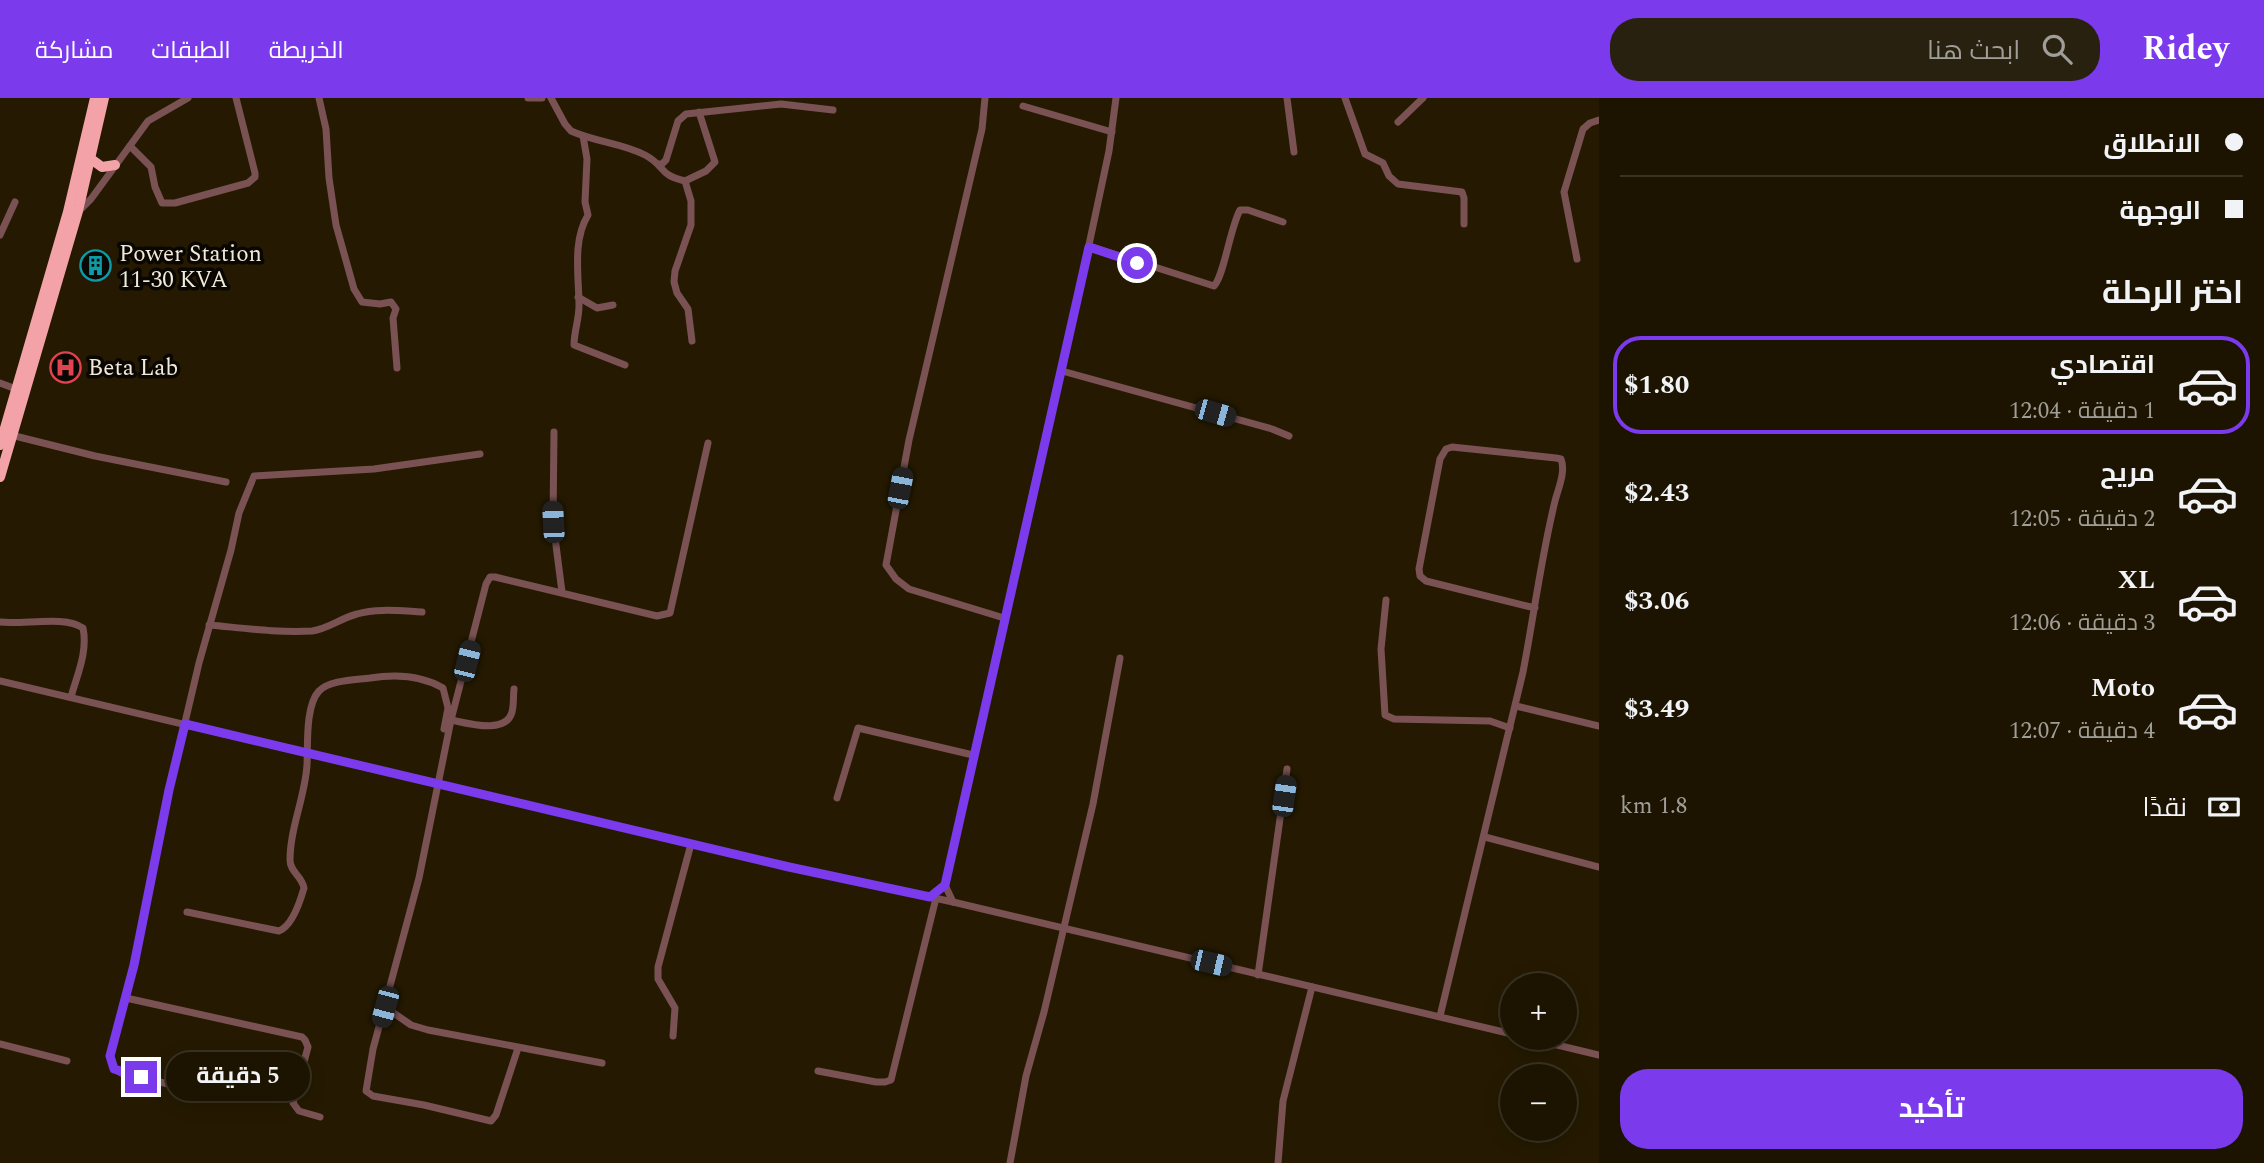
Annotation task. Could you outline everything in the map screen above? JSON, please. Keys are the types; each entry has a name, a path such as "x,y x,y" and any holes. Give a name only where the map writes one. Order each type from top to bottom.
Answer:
{"highway":[{"path":"0,445 8,434 73,212 94,98"},
{"path":"0,477 16,389 91,159 104,98"},
{"path":"91,159 102,167 115,165"}],"street":[{"path":"73,212 91,199 148,121 188,98"},
{"path":"130,146 152,167 155,187 162,202 175,203 248,183 255,177 255,173 236,98"},
{"path":"319,98 326,129 328,178 336,225 354,289 362,302 391,302 396,309 393,318 397,368"},
{"path":"528,98 542,98"},
{"path":"551,98 565,124 572,131 638,152 658,164 667,176 685,181 706,171 715,162 699,112"},
{"path":"985,98 982,129 909,440 886,565 896,579 909,589 1004,618"},
{"path":"818,1071 876,1082 891,1080 933,898 945,885 1089,247 1112,132 1116,98"},
{"path":"1287,98 1294,152"},
{"path":"1345,98 1365,154 1383,163 1389,176 1398,184 1462,192 1464,224"},
{"path":"1398,122 1423,98"},
{"path":"658,164 666,160 681,116 781,104 832,110"},
{"path":"1023,106 1112,132"},
{"path":"1577,259 1566,207 1566,182 1583,128 1599,120"},
{"path":"583,136 587,159 585,202 588,215 578,240 575,345 625,365"},
{"path":"685,181 691,201 691,225 675,271 674,282 677,293 688,309 692,341"},
{"path":"0,235 15,202"},
{"path":"1089,247 1214,286 1219,281 1228,241 1240,210 1248,210 1283,222"},
{"path":"578,297 597,308 613,305"},
{"path":"1062,371 1167,398 1289,436"},
{"path":"0,383 16,389"},
{"path":"554,432 553,522 562,592"},
{"path":"8,434 94,456 226,482"},
{"path":"436,784 487,579 495,577 657,616 670,613 708,443"},
{"path":"1440,1016 1516,706 1535,608 1550,523 1563,469 1561,459 1452,447 1446,449 1440,459 1419,569 1420,576 1426,581 1535,608"},
{"path":"203,1093 114,1069 110,1056 126,998 169,790 209,625 239,513 254,476 374,469 480,454"},
{"path":"1386,600 1381,649 1385,715 1394,719 1490,721 1510,728"},
{"path":"209,625 268,631 312,631 367,611 422,612"},
{"path":"0,622 64,622 83,628 86,640 71,697"},
{"path":"1010,1163 1026,1076 1044,1012 1093,804 1120,658"},
{"path":"187,912 279,932 286,929 304,888 289,862 306,775 309,719 317,693 327,685 379,676 399,675 430,680 443,688 448,708 419,878 366,1087 368,1094 373,1096 491,1121 496,1115 518,1048"},
{"path":"0,681 1500,1031"},
{"path":"451,720 499,725 507,721 512,712 514,689"},
{"path":"1516,706 1599,726"},
{"path":"837,798 858,728 973,755"},
{"path":"1258,975 1287,769"},
{"path":"1485,836 1599,867"},
{"path":"673,1036 675,1009 658,979 658,967 691,844"},
{"path":"945,885 953,902"},
{"path":"1278,1163 1283,1101 1312,988"},
{"path":"126,998 302,1037 307,1047 293,1103 299,1111 320,1117"},
{"path":"385,1007 411,1025 602,1063"},
{"path":"0,1044 66,1061"},
{"path":"1577,1050 1599,1055"}],"place":[{"name":"Power Station 11-30 KVA","path":"96,266"},
{"name":"Beta Lab","path":"65,367"}],"route":[{"path":"141,1077 114,1069 110,1056 144,921 169,790 185,724 789,867 930,897 945,885 1089,247 1137,263"}]}
